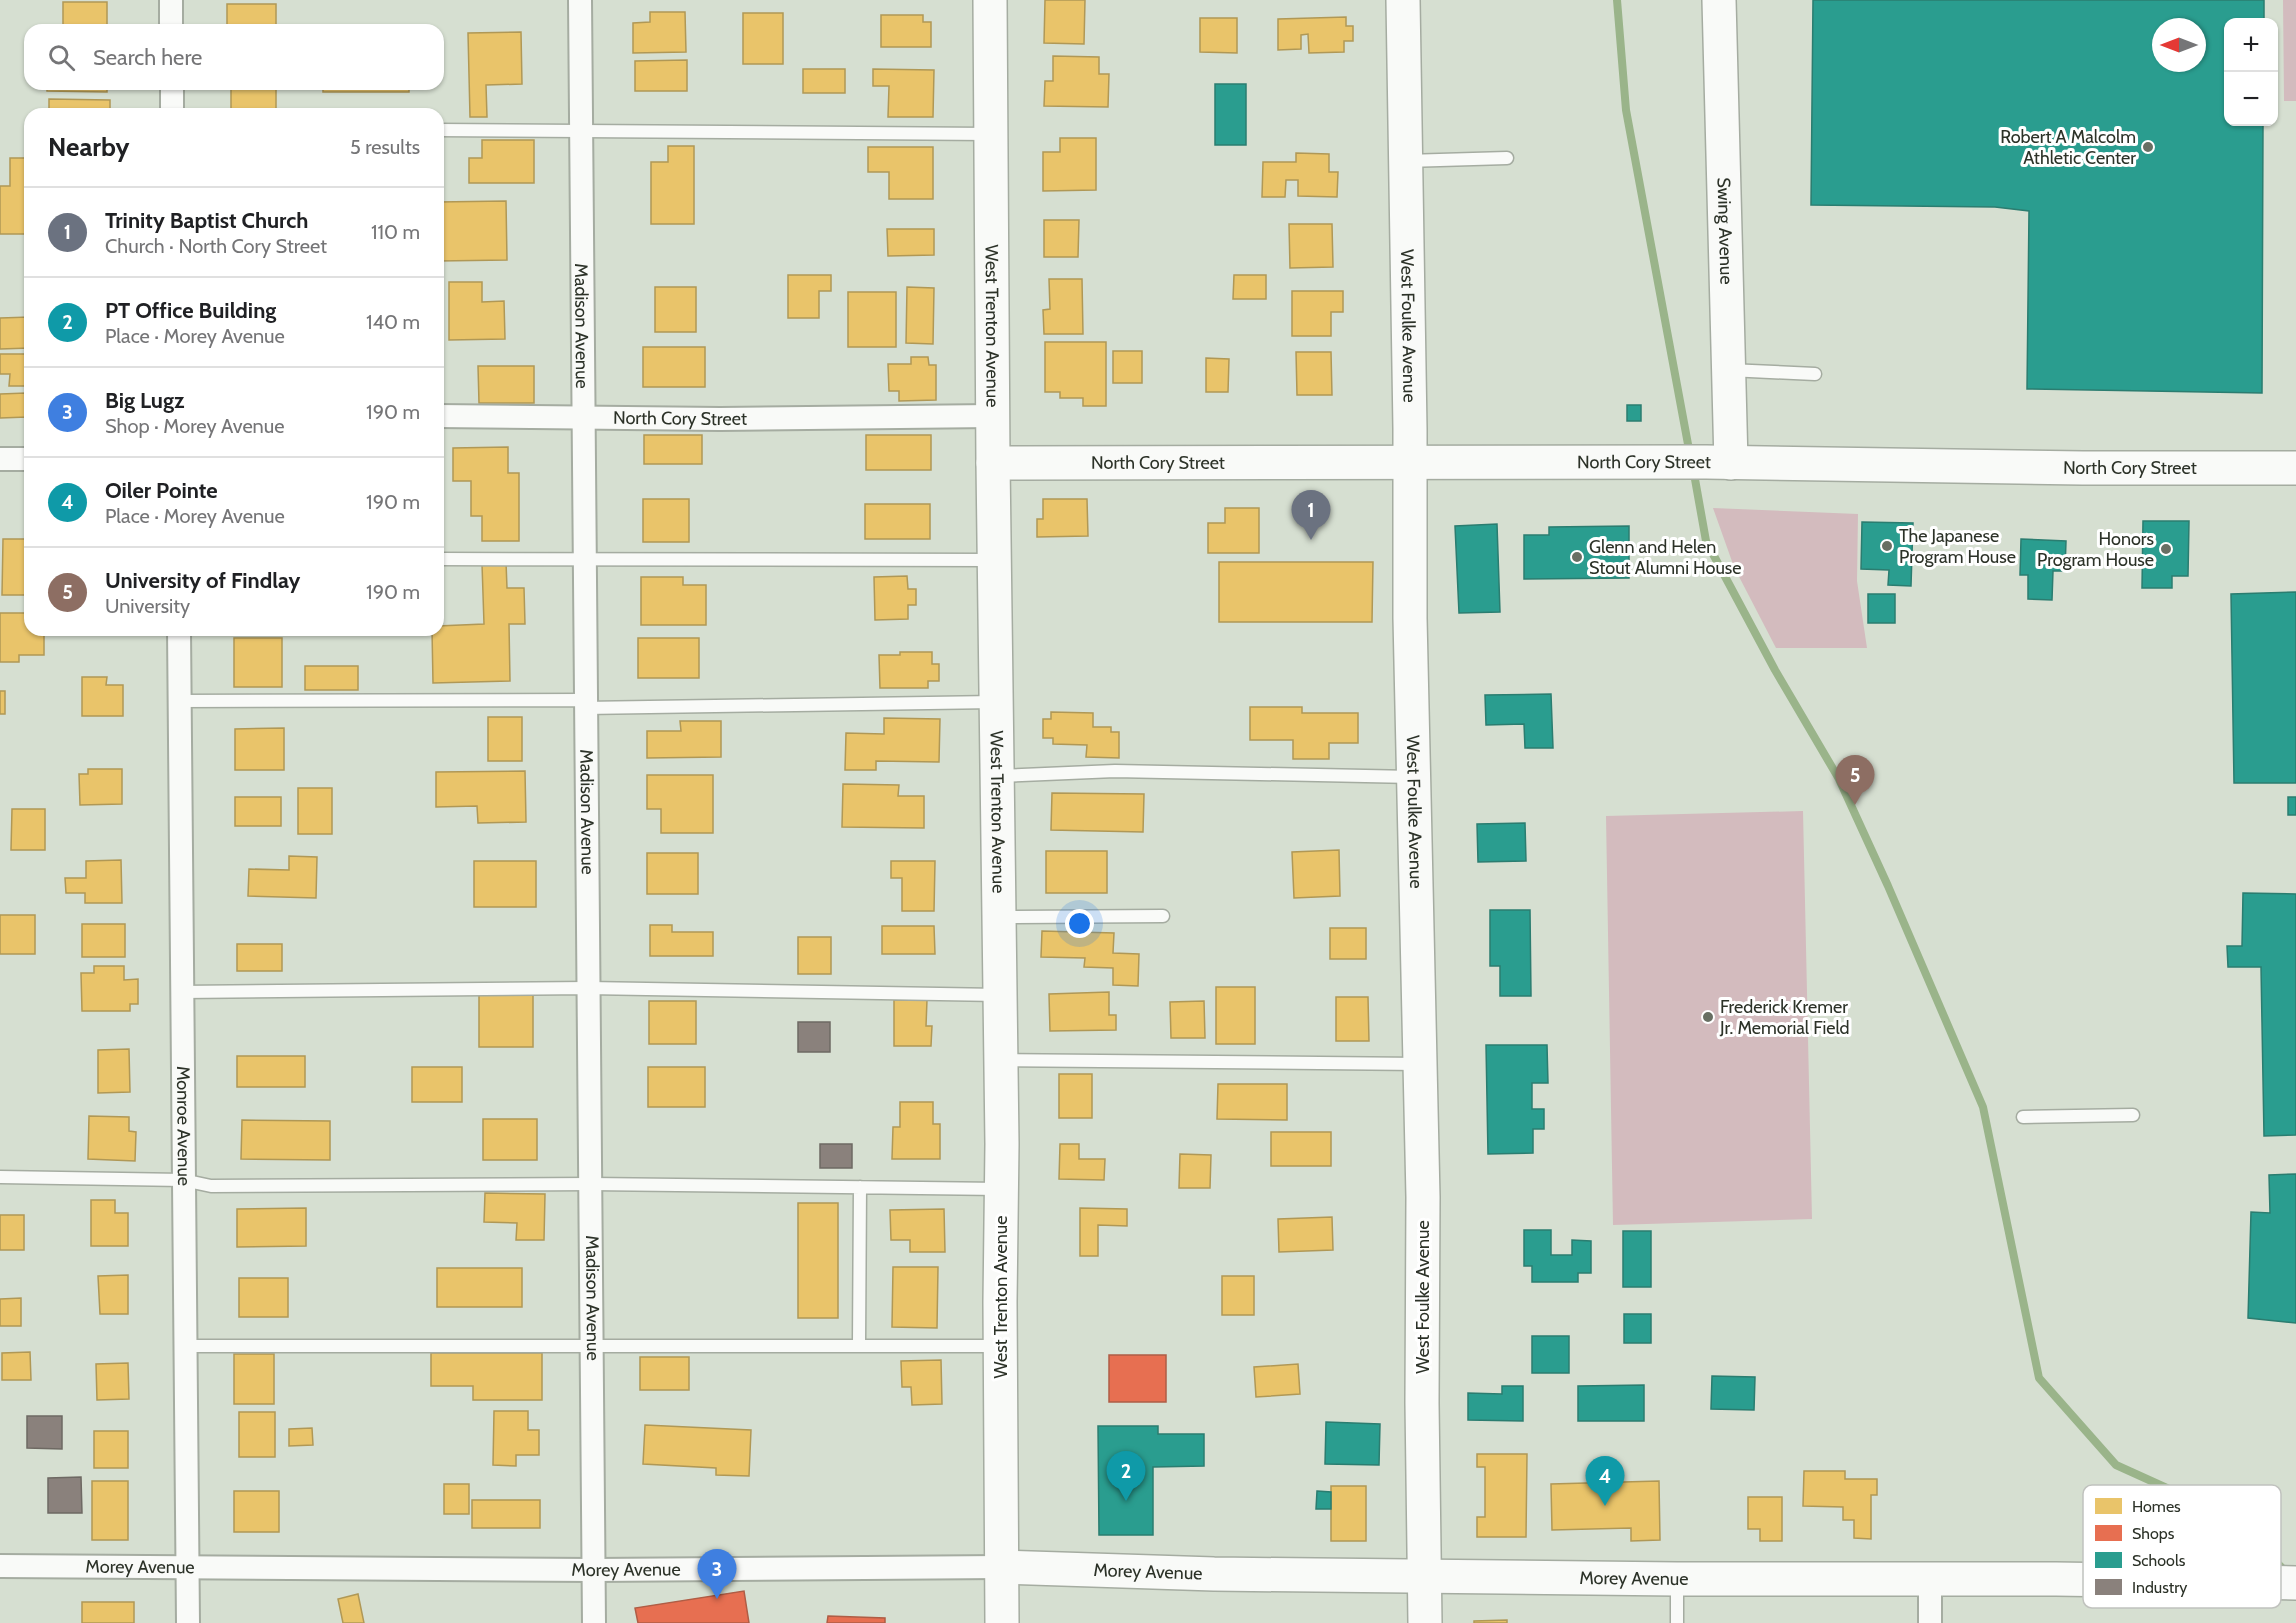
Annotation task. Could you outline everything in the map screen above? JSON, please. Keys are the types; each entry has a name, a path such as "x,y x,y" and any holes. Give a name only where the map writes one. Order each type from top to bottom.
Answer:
{"street":[{"path":"171,0 171,24"},
{"name":"Madison Avenue","path":"580,0 584,704 593,1345 594,1623"},
{"name":"West Trenton Avenue","path":"990,0 992,416 1001,1060 1002,1623"},
{"name":"West Foulke Avenue","path":"1402,0 1410,462 1410,618 1421,1064 1425,1623"},
{"name":"Swing Avenue","path":"1719,0 1727,370 1719,463"},
{"path":"172,90 172,108"},
{"name":"North Cory Street","path":"444,416 720,419 992,416"},
{"path":"0,459 24,459"},
{"name":"North Cory Street","path":"993,462 1719,463 2082,468 2296,468"},
{"name":"Monroe Avenue","path":"179,636 188,1623"},
{"name":"Morey Avenue","path":"0,1566 594,1570 1002,1567 1214,1574 1677,1579 2083,1579"},
{"path":"1930,1580 1930,1623"}],"lane":[{"path":"444,130 991,134"},
{"path":"1405,161 1507,158"},
{"path":"1727,370 1815,374"},
{"path":"444,559 994,560"},
{"path":"179,701 584,704 996,702"},
{"path":"997,776 1115,771 1414,777"},
{"path":"999,917 1163,916"},
{"path":"181,993 588,988 1000,995"},
{"path":"1001,1060 1421,1064"},
{"path":"2023,1117 2133,1115"},
{"path":"0,1177 183,1180 211,1186 591,1184 1001,1189"},
{"path":"859,1345 860,1187"},
{"path":"185,1346 1000,1346"},
{"path":"1677,1579 1677,1623"}],"shaded area":[{"path":"2283,0 2296,0 2296,101 2284,101"},
{"path":"1713,508 1858,514 1857,581 1867,648 1776,648 1734,567"},
{"name":"Frederick Kremer Jr. Memorial Field","path":"1803,811 1812,1219 1613,1225 1606,816"}],"building: Homes":[{"path":"1045,0 1085,0 1084,44 1044,43"},
{"path":"63,2 107,2 107,24 63,24"},
{"path":"227,4 276,4 276,24 227,24"},
{"path":"650,12 685,12 686,52 633,53 633,23 650,22"},
{"path":"743,13 783,13 783,64 743,64"},
{"path":"881,15 923,15 923,22 931,22 931,47 881,47"},
{"path":"1346,17 1346,26 1353,26 1353,41 1344,41 1344,52 1309,53 1308,34 1301,35 1301,49 1278,50 1278,19"},
{"path":"1200,18 1237,18 1237,53 1200,52"},
{"path":"521,32 522,84 486,85 487,117 470,117 468,33"},
{"path":"1053,56 1099,57 1099,74 1109,74 1108,107 1044,106 1045,81 1053,81"},
{"path":"687,60 687,91 635,91 635,61"},
{"path":"803,69 845,69 845,93 803,93"},
{"path":"873,69 934,70 933,117 888,117 889,86 873,86"},
{"path":"107,90 107,92 47,91"},
{"path":"231,90 276,90 276,108 231,108"},
{"path":"323,90 409,90 409,92 323,92"},
{"path":"49,99 110,100 110,108 49,108"},
{"path":"1060,138 1096,138 1096,190 1043,191 1043,152 1060,152"},
{"path":"482,140 534,140 534,183 469,183 469,158 482,158"},
{"path":"668,146 694,146 694,224 651,224 651,162 668,162"},
{"path":"868,147 933,147 933,199 889,199 889,172 868,172"},
{"path":"1296,153 1329,154 1329,172 1338,172 1337,197 1298,196 1298,180 1286,180 1285,197 1262,197 1263,162 1296,162"},
{"path":"10,158 24,158 24,234 0,234 0,186 10,186"},
{"path":"506,201 507,260 444,261 444,202"},
{"path":"1044,220 1079,220 1078,257 1044,257"},
{"path":"1289,224 1332,224 1333,267 1290,268"},
{"path":"887,229 934,229 934,255 888,256"},
{"path":"788,275 831,275 831,291 819,291 819,318 788,318"},
{"path":"1234,275 1266,275 1266,299 1233,299"},
{"path":"1049,279 1082,279 1083,334 1044,334 1043,310 1050,309"},
{"path":"449,282 482,282 482,302 504,301 505,339 449,340"},
{"path":"655,287 696,287 696,332 655,332"},
{"path":"907,287 934,288 933,344 906,343"},
{"path":"1292,291 1343,291 1343,312 1331,312 1331,336 1292,336"},
{"path":"848,292 896,292 896,347 848,347"},
{"path":"24,317 24,348 0,349 0,318"},
{"path":"1045,342 1106,342 1106,406 1083,406 1083,398 1060,398 1060,392 1045,392"},
{"path":"643,347 705,347 705,387 643,387"},
{"path":"1113,351 1142,351 1142,383 1113,383"},
{"path":"1296,352 1331,352 1332,395 1297,395"},
{"path":"0,354 24,354 24,386 9,386 10,374 0,374"},
{"path":"911,357 928,357 929,365 936,365 936,400 899,401 899,391 889,391 888,364 911,364"},
{"path":"1206,358 1229,359 1228,392 1206,392"},
{"path":"478,366 534,366 534,403 479,403"},
{"path":"24,393 24,417 0,418 0,394"},
{"path":"644,435 702,435 702,464 644,464"},
{"path":"866,435 931,435 931,470 866,470"},
{"path":"508,447 508,473 519,473 519,541 482,541 482,516 471,516 471,481 453,481 453,448"},
{"path":"643,499 689,499 689,542 643,542"},
{"path":"1043,499 1087,499 1088,536 1037,537 1037,519 1043,519"},
{"path":"865,504 930,504 930,539 865,539"},
{"path":"1225,508 1259,508 1259,553 1208,553 1208,523 1225,523"},
{"path":"3,539 24,539 24,595 2,595"},
{"path":"506,562 507,588 524,588 525,624 509,624 510,681 433,683 432,636 444,636 444,626 484,624 482,564"},
{"path":"1219,562 1373,562 1372,622 1219,622"},
{"path":"907,576 908,589 916,589 916,605 908,605 908,619 875,620 874,577"},
{"path":"641,577 683,577 683,585 706,585 706,625 641,625"},
{"path":"0,613 24,613 24,636 44,636 44,655 19,655 19,662 0,662"},
{"path":"234,638 282,638 282,687 234,687"},
{"path":"638,638 699,638 699,678 638,678"},
{"path":"900,652 932,652 932,664 939,664 939,681 928,681 928,688 880,688 879,655 900,655"},
{"path":"305,666 358,666 358,690 305,690"},
{"path":"82,677 107,677 106,685 123,685 123,716 82,716"},
{"path":"0,691 5,691 5,714 0,714"},
{"path":"1250,707 1302,707 1302,713 1358,713 1358,743 1329,743 1329,759 1293,759 1293,740 1250,740"},
{"path":"1051,712 1093,713 1093,727 1111,727 1111,732 1119,732 1119,758 1086,757 1087,745 1053,744 1053,738 1043,738 1043,719 1051,719"},
{"path":"488,717 522,717 522,761 488,761"},
{"path":"884,718 940,719 939,762 876,761 876,770 845,770 846,733 884,734"},
{"path":"680,721 721,721 721,757 647,758 647,731 681,731"},
{"path":"284,728 284,770 235,770 235,729"},
{"path":"88,769 122,769 122,804 80,805 79,774 88,774"},
{"path":"525,771 526,822 478,823 477,806 436,807 436,772"},
{"path":"647,775 713,775 713,833 661,833 661,809 647,809"},
{"path":"843,784 899,785 898,796 924,796 924,828 842,827"},
{"path":"298,788 332,788 332,834 298,834"},
{"path":"1052,793 1144,794 1143,832 1051,830"},
{"path":"235,797 281,797 281,826 235,826"},
{"path":"12,809 45,809 45,850 11,850"},
{"path":"1339,850 1340,896 1294,898 1292,852"},
{"path":"1046,851 1107,851 1107,893 1046,893"},
{"path":"647,853 698,853 698,894 647,894"},
{"path":"289,856 317,857 316,898 248,896 249,869 289,870"},
{"path":"121,860 122,903 85,903 85,893 66,893 65,878 86,878 86,861"},
{"path":"474,861 536,861 536,907 474,907"},
{"path":"891,861 935,861 934,911 902,911 902,878 891,878"},
{"path":"0,915 35,915 35,954 0,954"},
{"path":"82,924 125,924 125,957 82,957"},
{"path":"650,925 672,925 672,932 713,932 713,956 650,956"},
{"path":"882,926 934,926 935,954 882,954"},
{"path":"1330,928 1366,928 1366,959 1330,959"},
{"path":"1042,931 1114,933 1113,953 1139,954 1138,986 1113,985 1113,968 1084,967 1085,958 1041,957"},
{"path":"798,937 831,937 831,974 798,974"},
{"path":"237,944 282,944 282,971 237,971"},
{"path":"94,966 124,966 124,980 138,979 138,1004 130,1004 130,1011 82,1011 81,973 94,973"},
{"path":"1216,987 1255,987 1255,1044 1216,1044"},
{"path":"479,990 533,990 533,1047 479,1047"},
{"path":"1109,992 1109,1015 1116,1015 1116,1030 1050,1031 1049,994"},
{"path":"1336,997 1368,997 1369,1041 1336,1041"},
{"path":"894,1000 927,1000 926,1026 932,1026 931,1046 894,1046"},
{"path":"649,1001 696,1001 696,1044 649,1044"},
{"path":"1204,1001 1205,1038 1171,1038 1170,1002"},
{"path":"129,1049 130,1092 98,1093 98,1050"},
{"path":"237,1056 305,1056 305,1087 237,1087"},
{"path":"412,1067 462,1067 462,1102 412,1102"},
{"path":"648,1067 705,1067 705,1107 648,1107"},
{"path":"1059,1074 1092,1074 1092,1118 1059,1118"},
{"path":"1218,1084 1287,1084 1287,1120 1217,1119"},
{"path":"900,1102 933,1102 933,1124 940,1124 940,1159 892,1159 893,1127 900,1127"},
{"path":"89,1116 129,1117 129,1131 136,1132 135,1161 88,1159"},
{"path":"483,1119 537,1119 537,1160 483,1160"},
{"path":"242,1120 330,1121 330,1160 241,1159"},
{"path":"1271,1132 1331,1132 1331,1166 1271,1166"},
{"path":"1060,1144 1079,1144 1079,1159 1105,1159 1104,1180 1059,1179"},
{"path":"1180,1154 1211,1155 1210,1188 1179,1188"},
{"path":"485,1193 545,1194 544,1240 516,1240 517,1223 484,1222"},
{"path":"91,1200 115,1200 115,1213 128,1213 128,1246 91,1246"},
{"path":"798,1203 838,1203 838,1318 798,1318"},
{"path":"306,1208 306,1246 237,1247 237,1209"},
{"path":"1080,1208 1127,1209 1127,1226 1098,1225 1098,1256 1080,1256"},
{"path":"944,1209 945,1252 910,1252 910,1240 891,1240 890,1210"},
{"path":"0,1215 24,1215 24,1250 0,1250"},
{"path":"1332,1217 1333,1250 1279,1252 1278,1219"},
{"path":"893,1267 938,1267 937,1328 892,1327"},
{"path":"437,1268 522,1268 522,1307 437,1307"},
{"path":"128,1275 128,1314 100,1314 98,1276"},
{"path":"1222,1276 1254,1276 1254,1315 1222,1315"},
{"path":"239,1278 288,1278 288,1317 239,1317"},
{"path":"21,1298 21,1326 0,1326 0,1299"},
{"path":"30,1352 31,1380 2,1380 2,1353"},
{"path":"431,1353 542,1353 542,1400 473,1400 473,1386 431,1386"},
{"path":"234,1354 274,1354 274,1404 234,1404"},
{"path":"640,1357 689,1357 689,1390 640,1390"},
{"path":"941,1360 942,1404 912,1405 911,1387 902,1387 901,1361"},
{"path":"128,1363 129,1399 97,1400 96,1364"},
{"path":"1298,1364 1300,1394 1256,1397 1254,1367"},
{"path":"494,1411 528,1411 528,1430 539,1430 539,1455 516,1455 516,1466 493,1465"},
{"path":"239,1412 275,1412 275,1457 239,1457"},
{"path":"645,1425 751,1430 749,1476 716,1475 716,1468 643,1464"},
{"path":"312,1428 313,1445 289,1446 289,1429"},
{"path":"94,1431 128,1431 128,1468 94,1468"},
{"path":"1477,1454 1527,1454 1526,1537 1477,1537 1477,1517 1485,1517 1485,1467 1477,1467"},
{"path":"1804,1471 1845,1471 1845,1479 1877,1479 1877,1495 1871,1495 1871,1539 1854,1538 1854,1520 1843,1520 1843,1507 1803,1506"},
{"path":"92,1481 128,1481 128,1540 92,1540"},
{"path":"1659,1481 1660,1540 1631,1541 1631,1528 1552,1530 1551,1484"},
{"path":"444,1484 469,1484 469,1514 444,1514"},
{"path":"1331,1486 1366,1486 1366,1541 1331,1541"},
{"path":"234,1491 279,1491 279,1532 234,1532"},
{"path":"1748,1497 1782,1497 1782,1541 1760,1541 1760,1529 1748,1529"},
{"path":"472,1500 540,1500 540,1528 472,1528"},
{"path":"358,1594 364,1623 343,1623 338,1599"},
{"path":"82,1602 134,1602 134,1623 82,1623"},
{"path":"1507,1620 1507,1623 1474,1623 1474,1621"}],"building: Shops":[{"path":"1109,1355 1166,1355 1166,1402 1109,1402"},
{"path":"744,1591 749,1623 638,1623 635,1608"},
{"path":"828,1616 885,1618 885,1623 827,1623"}],"building: Schools":[{"path":"1813,0 2264,0 2264,18 2224,18 2224,126 2263,126 2262,393 2027,389 2029,211 1995,207 1811,205"},
{"path":"1215,84 1246,84 1246,145 1215,145"},
{"path":"1627,405 1641,405 1641,421 1627,421"},
{"name":"Honors Program House","path":"2143,521 2189,521 2188,576 2172,576 2172,588 2142,588"},
{"name":"The Japanese Program House","path":"1862,522 1913,523 1911,586 1888,585 1889,570 1861,569"},
{"path":"1497,524 1500,612 1459,613 1455,526"},
{"name":"Glenn and Helen Stout Alumni House","path":"1629,526 1629,578 1524,579 1524,535 1549,535 1549,527"},
{"path":"2021,539 2066,541 2065,571 2053,571 2052,600 2028,599 2028,575 2020,575"},
{"path":"2296,592 2296,783 2234,783 2231,594"},
{"path":"1868,594 1895,594 1895,623 1868,623"},
{"path":"1551,694 1553,748 1525,748 1524,724 1486,725 1485,695"},
{"path":"2288,797 2296,797 2296,815 2288,815"},
{"path":"1525,823 1526,861 1478,862 1477,824"},
{"path":"2243,893 2296,894 2296,1135 2264,1136 2261,967 2228,967 2227,946 2242,946"},
{"path":"1490,910 1530,910 1531,996 1500,996 1500,966 1490,966"},
{"path":"1486,1045 1547,1045 1548,1083 1532,1083 1532,1109 1544,1109 1544,1129 1533,1129 1533,1153 1488,1154"},
{"path":"2296,1174 2296,1323 2248,1318 2251,1212 2270,1213 2269,1175"},
{"path":"1524,1230 1551,1230 1551,1255 1572,1255 1572,1240 1591,1241 1591,1273 1578,1273 1578,1282 1532,1282 1532,1266 1524,1266"},
{"path":"1623,1231 1651,1231 1651,1287 1623,1287"},
{"path":"1624,1314 1651,1314 1651,1343 1624,1343"},
{"path":"1532,1336 1569,1336 1569,1373 1532,1373"},
{"path":"1712,1376 1755,1377 1754,1410 1711,1409"},
{"path":"1644,1385 1644,1421 1578,1421 1578,1386"},
{"path":"1502,1386 1523,1386 1523,1421 1468,1420 1468,1393 1502,1394"},
{"path":"1326,1422 1380,1424 1379,1465 1325,1464"},
{"path":"1098,1426 1158,1426 1158,1434 1204,1434 1204,1466 1153,1467 1153,1535 1099,1535"},
{"path":"1317,1491 1331,1492 1331,1509 1316,1509"}],"building: Industry":[{"path":"798,1022 830,1022 830,1052 798,1052"},
{"path":"820,1144 852,1144 852,1168 820,1168"},
{"path":"27,1416 62,1416 62,1449 27,1448"},
{"path":"81,1477 82,1513 48,1513 48,1478"}],"waterway":[{"path":"1617,0 1626,110 1690,455"},
{"path":"1693,468 1706,541 1775,670 1839,779 1888,886 1983,1107 2039,1378 2116,1465 2160,1485"},
{"path":"2281,1567 2287,1573"}],"place":[{"name":"Robert A Malcolm Athletic Center","path":"2148,147"},
{"name":"Trinity Baptist Church","path":"1311,540"},
{"name":"The Japanese Program House","path":"1887,546"},
{"name":"Honors Program House","path":"2166,549"},
{"name":"Glenn and Helen Stout Alumni House","path":"1577,557"},
{"name":"University of Findlay","path":"1855,805"},
{"name":"Frederick Kremer Jr. Memorial Field","path":"1708,1017"},
{"name":"PT Office Building","path":"1126,1501"},
{"name":"Oiler Pointe","path":"1605,1506"},
{"name":"Big Lugz","path":"717,1599"}]}
